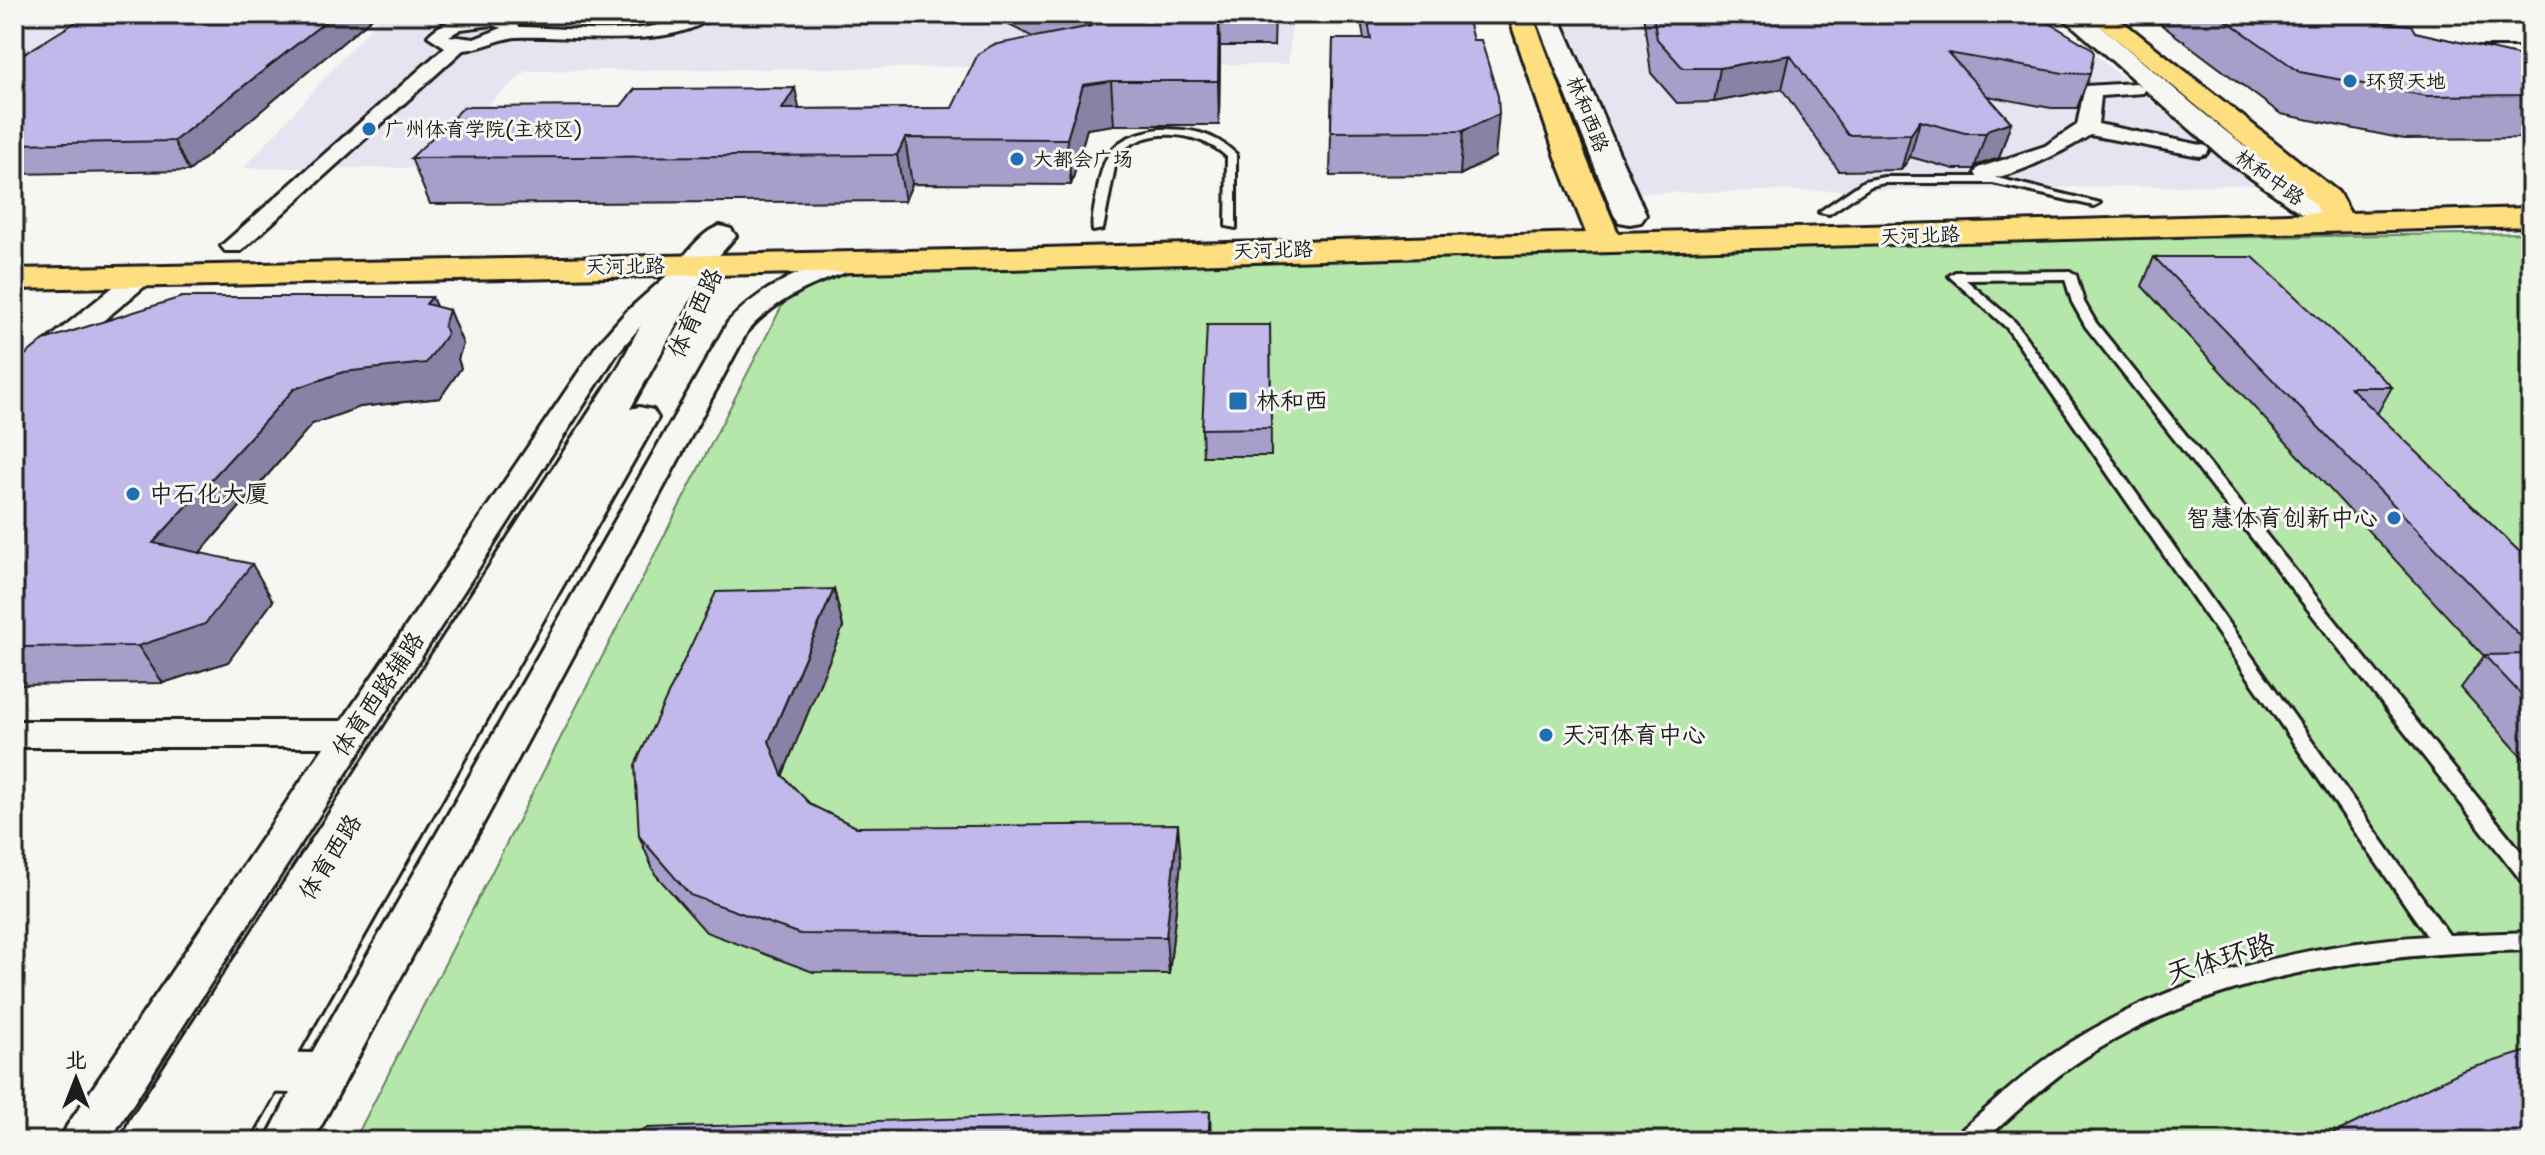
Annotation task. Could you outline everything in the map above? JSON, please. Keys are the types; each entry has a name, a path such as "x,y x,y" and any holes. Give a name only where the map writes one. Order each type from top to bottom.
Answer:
{"main road":[{"name":"林和西路","path":"1520,14 1600,229"},
{"name":"林和中路","path":"2098,14 2333,209"},
{"name":"天河北路","path":"14,252 527,239 711,255 854,262 1600,229 2333,209 2531,196"},
{"name":"天河北路","path":"14,279 507,267 1097,229 1232,226 1600,229 1630,215 2294,198 2333,209 2531,217"},
{"path":"507,267 527,239"}],"street":[{"path":"233,246 459,44 489,40 508,32 654,31 681,26 705,14"},
{"name":"林和西路","path":"1546,14 1630,215"},
{"name":"林和中路","path":"2071,14 2235,153 2294,198"},
{"path":"2507,35 2494,35 2531,56"},
{"path":"2452,54 2531,56"},
{"path":"2087,128 2092,90 2136,89"},
{"path":"1986,173 2052,150 2087,128 2199,150"},
{"name":"体育西路辅路","path":"83,1141 606,351 635,317 711,255"},
{"name":"体育西路","path":"213,1141 682,345 711,291 711,255"},
{"name":"体育西路","path":"153,1141 636,368 711,255"},
{"path":"288,1141 737,327 753,309 780,288 854,262"},
{"path":"14,380 142,276"},
{"path":"14,734 351,734"},
{"path":"254,1072 325,1074"}],"lane":[{"path":"1097,229 1111,155 1129,139 1154,134 1188,133 1214,140 1232,156 1232,226"},
{"path":"2442,941 2011,325 1955,276 2070,275 2078,302 2090,324 2531,878"},
{"name":"天体环路","path":"1966,1141 2074,1053 2162,1005 2244,975 2359,950 2442,941 2531,941"}],"shaded area":[{"name":"广州体育学院(主校区)","path":"14,14 1293,14 1288,64 527,71 413,168 244,168 377,20 123,22 14,90"},
{"path":"1562,14 2045,14 2254,185 1639,193"}],"green space":[{"name":"天河体育中心","path":"2531,233 2531,1141 354,1141 806,259"}],"building":[{"path":"89,14 335,14 174,141 14,144 14,60"},
{"path":"1066,14 1219,14 1218,81 1111,81 1083,85 1067,139 905,138 897,155 411,158 464,107 621,106 635,89 795,88 782,109 952,108 978,54 993,45 1091,26"},
{"path":"1367,14 1466,14 1473,40 1481,40 1498,96 1499,114 1463,131 1331,132 1333,39 1371,39"},
{"path":"1653,14 2034,14 2091,48 2094,53 2090,74 2063,73 1948,53 2011,122 1989,129 1986,133 1965,133 1920,121 1911,134 1848,135 1790,55 1720,68 1683,68 1657,39"},
{"path":"2217,14 2342,14 2364,21 2411,25 2415,32 2531,56 2531,95 2426,96 2300,72"},
{"path":"2154,257 2253,257 2392,387 2350,387 2531,563 2531,647"},
{"name":"中石化大厦","path":"182,297 432,297 426,304 449,310 444,326 447,334 426,363 343,372 294,389 153,543 252,564 205,624 138,646 14,647 14,364 44,340"},
{"name":"林和西","path":"1207,325 1270,325 1271,428 1202,429"},
{"path":"834,589 769,741 782,775 811,805 856,827 1178,824 1166,937 800,934 690,895 639,836 635,765 716,592"},
{"path":"2531,654 2531,705 2484,655"},
{"path":"2531,1050 2531,1141 2318,1141 2462,1071"},
{"path":"1210,1111 1208,1141 612,1141 647,1128"}],"place":[{"name":"环贸天地","path":"2350,81"},
{"name":"广州体育学院(主校区)","path":"369,129"},
{"name":"大都会广场","path":"1017,159"},
{"name":"林和西","path":"1238,401"},
{"name":"中石化大厦","path":"133,494"},
{"name":"智慧体育创新中心","path":"2394,518"},
{"name":"天河体育中心","path":"1546,735"}]}
